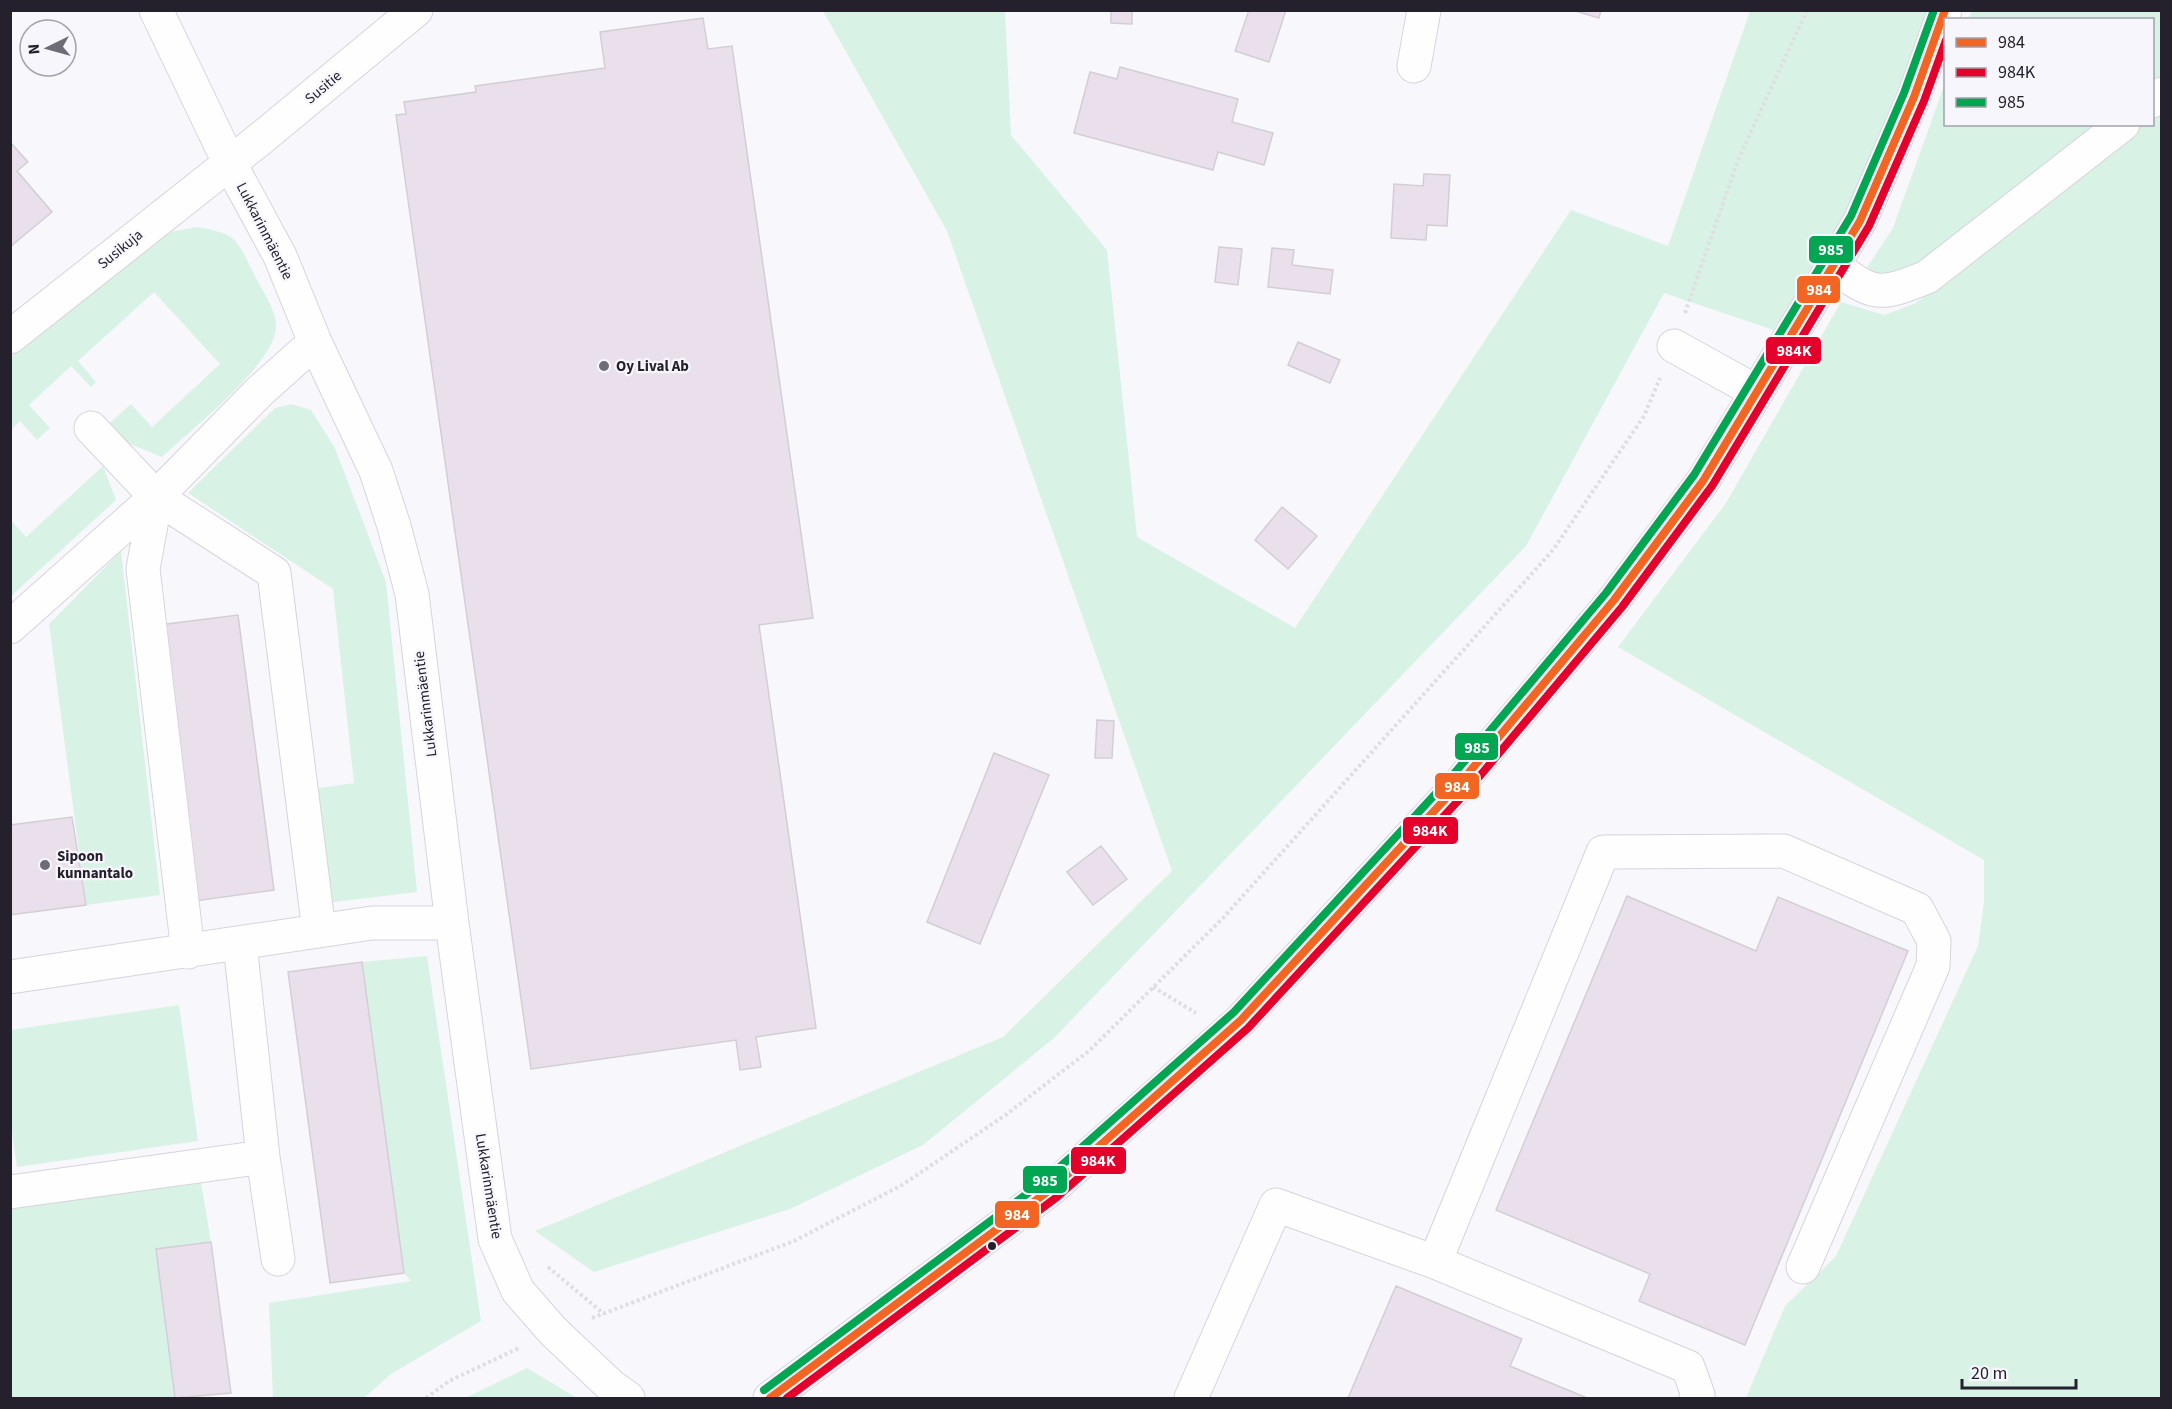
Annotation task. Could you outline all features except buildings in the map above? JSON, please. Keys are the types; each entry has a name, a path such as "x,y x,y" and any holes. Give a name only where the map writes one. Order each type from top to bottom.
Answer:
{"street":[{"name":"Lukkarinmäentie","path":"156,10 228,162 280,256 315,342 376,471 412,594 452,924 495,1239 518,1291 553,1331 628,1398"},
{"name":"Susitie","path":"228,162 259,140 416,10"},
{"path":"1414,66 1424,10"},
{"path":"770,1398 1051,1189 1241,1020 1460,783 1614,600 1703,481 1860,221 1905,118 1945,10"},
{"path":"1833,266 1866,288 1890,292 1927,277 2120,126"},
{"name":"Susikuja","path":"10,337 228,162"},
{"path":"10,627 156,497 259,392 315,342"},
{"path":"1674,346 1757,392"},
{"path":"91,428 156,497 274,573 319,931"},
{"path":"156,497 143,569 188,952"},
{"path":"1435,1262 1603,852 1784,851 1917,909 1934,941 1933,966 1803,1267"},
{"path":"10,977 372,923 452,924"},
{"path":"240,944 263,1157 278,1259"},
{"path":"10,1192 263,1157"},
{"path":"1191,1398 1276,1204 1435,1262 1688,1367 1698,1395 1696,1398"}],"path":[{"path":"619,1308 794,1241 902,1185 1007,1114 1090,1050 1223,918 1553,550 1644,416 1674,346 1738,160 1807,10"},
{"path":"1153,987 1198,1014"},
{"path":"426,1398 449,1381 512,1351"}],"green space":[{"path":"823,11 1005,11 1011,135 1107,250 1137,537 1295,628 1571,210 1668,246 1750,11 1945,11 1791,336 1664,293 1526,546 1054,1038 923,1145 790,1209 594,1272 535,1231 1003,1037 1172,871 947,231"},
{"path":"1972,11 2161,11 2161,1398 1746,1398 1785,1306 1836,1256 1978,946 1984,901 1984,860 1618,647 1726,503 1841,302 1884,315 1916,303 2067,185 1924,267 1893,281 1866,269 1893,228 1944,86 1944,126 2154,126 2154,18 1968,18"},
{"path":"197,227 221,232 235,240 274,314 276,327 272,342 247,377 162,457 128,443 110,423 131,404 152,427 220,364 154,292 78,361 96,382 91,387 71,366 29,405 50,428 37,440 20,421 11,430 11,356 170,232"},
{"path":"292,404 311,410 335,448 386,582 417,892 326,903 312,789 354,783 333,589 188,493 275,408"},
{"path":"103,466 116,500 11,596 11,520 26,537"},
{"path":"121,551 160,895 86,905 49,624"},
{"path":"427,956 481,1321 391,1374 364,1398 273,1398 269,1303 411,1281 404,1273 362,962"},
{"path":"179,1005 198,1141 17,1167 10,1118 11,1030"},
{"path":"201,1182 211,1242 156,1250 175,1398 11,1398 10,1204"},
{"path":"527,1368 577,1398 465,1398"}],"transit line":[{"name":"985","path":"764,1390 1044,1181 1234,1012 1452,776 1606,593 1694,475 1851,216 1904,93 1934,10"},
{"name":"984","path":"770,1398 1051,1189 1241,1020 1460,783 1614,600 1703,481 1860,221 1914,97 1945,10"},
{"name":"984K","path":"787,1398 1057,1197 1248,1028 1468,790 1622,607 1712,486 1869,226 1924,101 1944,46"}],"place":[{"name":"Oy Lival Ab","path":"604,366"},
{"name":"Sipoon kunnantalo","path":"45,865"}]}
